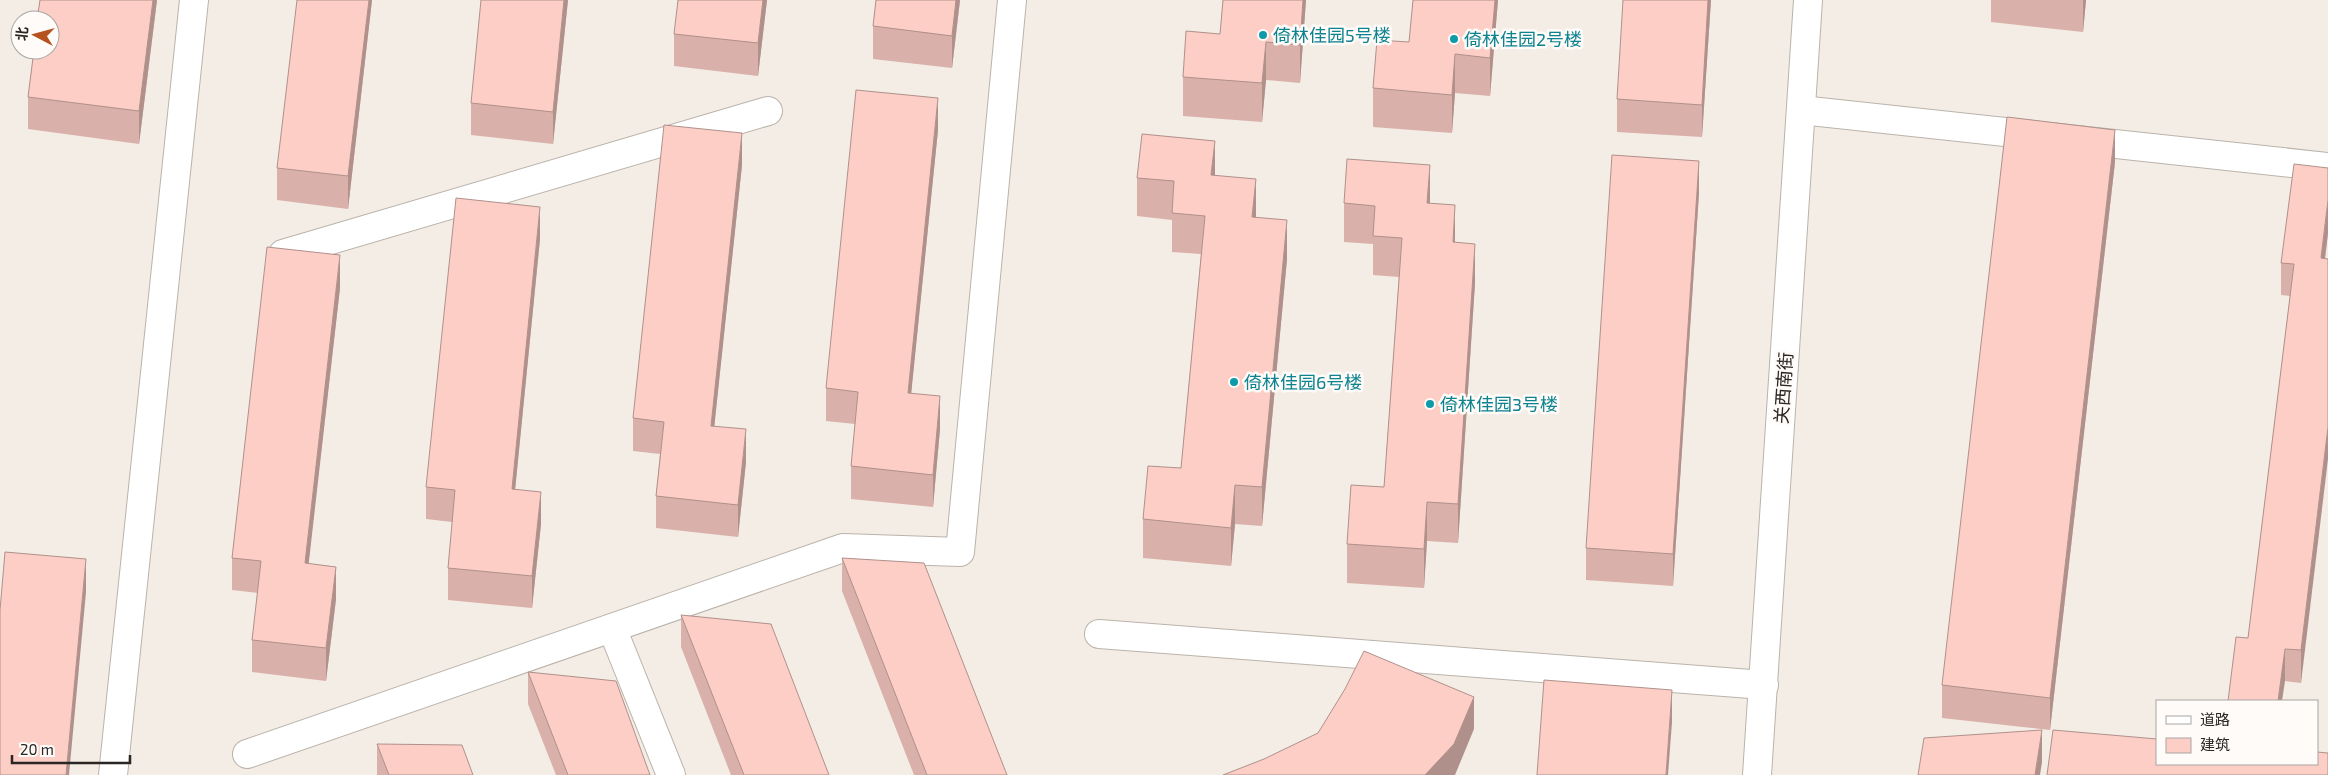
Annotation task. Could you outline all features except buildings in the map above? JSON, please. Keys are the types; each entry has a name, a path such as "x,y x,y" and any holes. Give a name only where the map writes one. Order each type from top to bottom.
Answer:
{"street":[{"path":"113,775 194,0"},
{"path":"247,754 843,548 960,552 1012,0"},
{"name":"关西南街","path":"1757,775 1808,0"},
{"path":"1800,110 2328,167"},
{"path":"283,254 768,111"},
{"path":"612,628 671,775"},
{"path":"1099,634 1764,685"}],"place":[{"name":"倚林佳园5号楼","path":"1263,35"},
{"name":"倚林佳园2号楼","path":"1454,39"},
{"name":"倚林佳园6号楼","path":"1234,382"},
{"name":"倚林佳园3号楼","path":"1430,404"}]}
